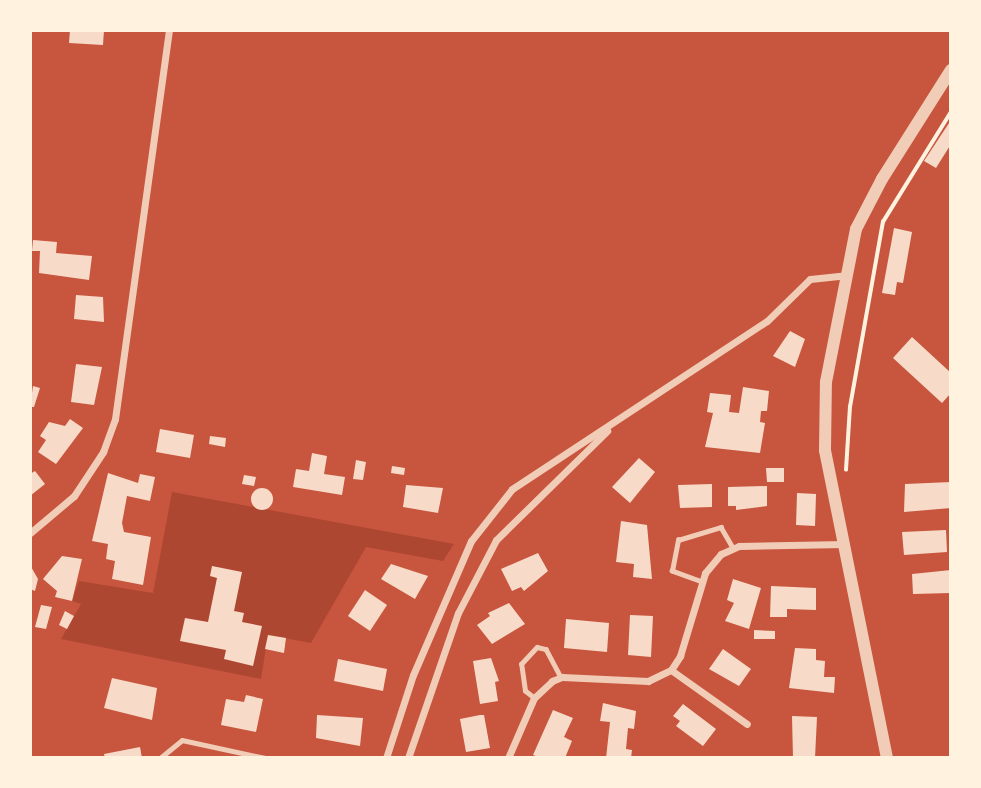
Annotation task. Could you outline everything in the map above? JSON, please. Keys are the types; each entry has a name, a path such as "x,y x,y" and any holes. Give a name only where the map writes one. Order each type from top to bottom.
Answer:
{"street":[{"path":"30,533 74,496 103,452 115,419 169,30"},
{"path":"887,758 825,450 823,412 846,275 866,208 951,70"},
{"path":"386,758 418,664 471,541 512,489 532,473 616,422 767,321 810,279 824,274 846,275"},
{"path":"408,758 458,613 496,540 616,422"},
{"path":"508,758 534,698 562,677 648,681 671,670 680,656 702,582 714,559 733,548 845,544"},
{"path":"671,670 747,724"}],"lane":[{"path":"702,582 672,571 678,540 721,527 733,548"},
{"path":"534,698 525,691 521,664 537,647 546,649 562,677"},
{"path":"160,758 181,740 265,758"}],"path":[{"path":"845,475 850,407 883,222 951,112"}],"shaded area":[{"path":"172,492 454,544 443,561 366,547 311,643 268,635 261,679 61,639 81,604 72,601 79,581 153,593"}],"building":[{"path":"70,30 104,30 103,45 69,43"},
{"path":"951,120 951,144 936,168 924,161"},
{"path":"894,228 912,232 903,283 897,282 895,295 882,293"},
{"path":"33,240 57,242 56,253 92,256 89,280 39,273 40,251 32,251"},
{"path":"76,295 103,297 104,322 74,319"},
{"path":"790,331 805,339 795,367 773,356"},
{"path":"912,337 951,373 951,393 942,403 893,358"},
{"path":"76,364 102,367 94,405 71,402"},
{"path":"33,386 40,388 34,407 30,407"},
{"path":"743,387 769,391 767,411 761,411 760,422 765,423 760,453 705,447 713,413 707,412 710,393 731,395 729,412 739,413"},
{"path":"70,419 83,428 56,464 38,452 46,440 40,436 49,422 65,426"},
{"path":"160,429 194,435 190,458 156,452"},
{"path":"210,436 226,438 225,447 209,444"},
{"path":"312,453 327,456 324,474 345,477 342,495 293,487 296,469 309,471"},
{"path":"639,458 655,472 630,503 612,487"},
{"path":"356,460 366,462 363,480 353,479"},
{"path":"392,466 405,468 404,475 391,473"},
{"path":"766,468 784,468 784,482 767,482"},
{"path":"35,471 45,484 30,496 30,474"},
{"path":"108,473 138,483 140,474 155,477 150,501 127,496 122,523 124,532 151,537 143,585 112,579 115,561 106,559 108,544 92,541"},
{"path":"244,475 256,477 254,486 242,484"},
{"path":"951,482 951,508 904,512 905,484"},
{"path":"712,484 712,507 680,508 678,485"},
{"path":"406,485 443,488 438,513 403,507"},
{"path":"767,486 767,506 736,510 736,506 728,506 728,487"},
{"path":"262,488 270,491 273,499 270,507 262,510 254,507 251,499 254,491"},
{"path":"797,493 816,494 815,526 796,525"},
{"path":"621,521 647,525 652,579 633,577 634,564 616,562"},
{"path":"946,530 947,552 904,555 902,532"},
{"path":"538,553 548,571 524,591 521,587 512,591 501,569"},
{"path":"62,556 82,559 72,601 55,597 57,591 43,579"},
{"path":"391,564 428,576 415,599 381,579"},
{"path":"30,565 38,579 35,591 30,589"},
{"path":"212,566 242,572 234,611 244,613 242,622 262,626 253,666 224,659 226,650 180,641 185,618 208,622 217,578 210,576"},
{"path":"951,570 951,593 913,594 912,574"},
{"path":"733,579 761,588 749,629 725,621 734,603 727,600"},
{"path":"771,586 816,588 816,610 787,609 787,617 770,617"},
{"path":"365,590 387,605 370,631 348,616"},
{"path":"509,603 525,624 492,644 477,625 490,616 488,613"},
{"path":"41,605 52,607 46,629 35,627"},
{"path":"65,611 74,616 67,629 59,625"},
{"path":"630,615 653,616 651,657 628,655"},
{"path":"566,619 609,623 607,652 564,648"},
{"path":"754,630 775,631 775,639 754,639"},
{"path":"268,635 286,638 284,653 265,649"},
{"path":"795,648 816,649 816,660 825,661 824,677 835,677 834,693 789,688"},
{"path":"723,649 751,669 739,686 709,669"},
{"path":"491,658 499,681 495,682 498,701 480,704 473,661"},
{"path":"338,659 387,669 383,691 334,681"},
{"path":"112,678 157,688 152,720 104,708"},
{"path":"246,695 263,699 256,732 221,725 226,699 244,702"},
{"path":"603,703 636,711 634,729 628,728 626,749 632,750 631,758 606,758 610,722 600,721"},
{"path":"683,704 716,729 703,746 676,726 680,721 673,716"},
{"path":"553,710 573,718 564,737 572,741 565,758 541,758 533,755"},
{"path":"317,715 363,718 360,746 316,738"},
{"path":"484,715 490,748 466,752 460,719"},
{"path":"792,716 817,717 815,758 793,758"},
{"path":"140,747 142,758 105,758 104,754"}]}
